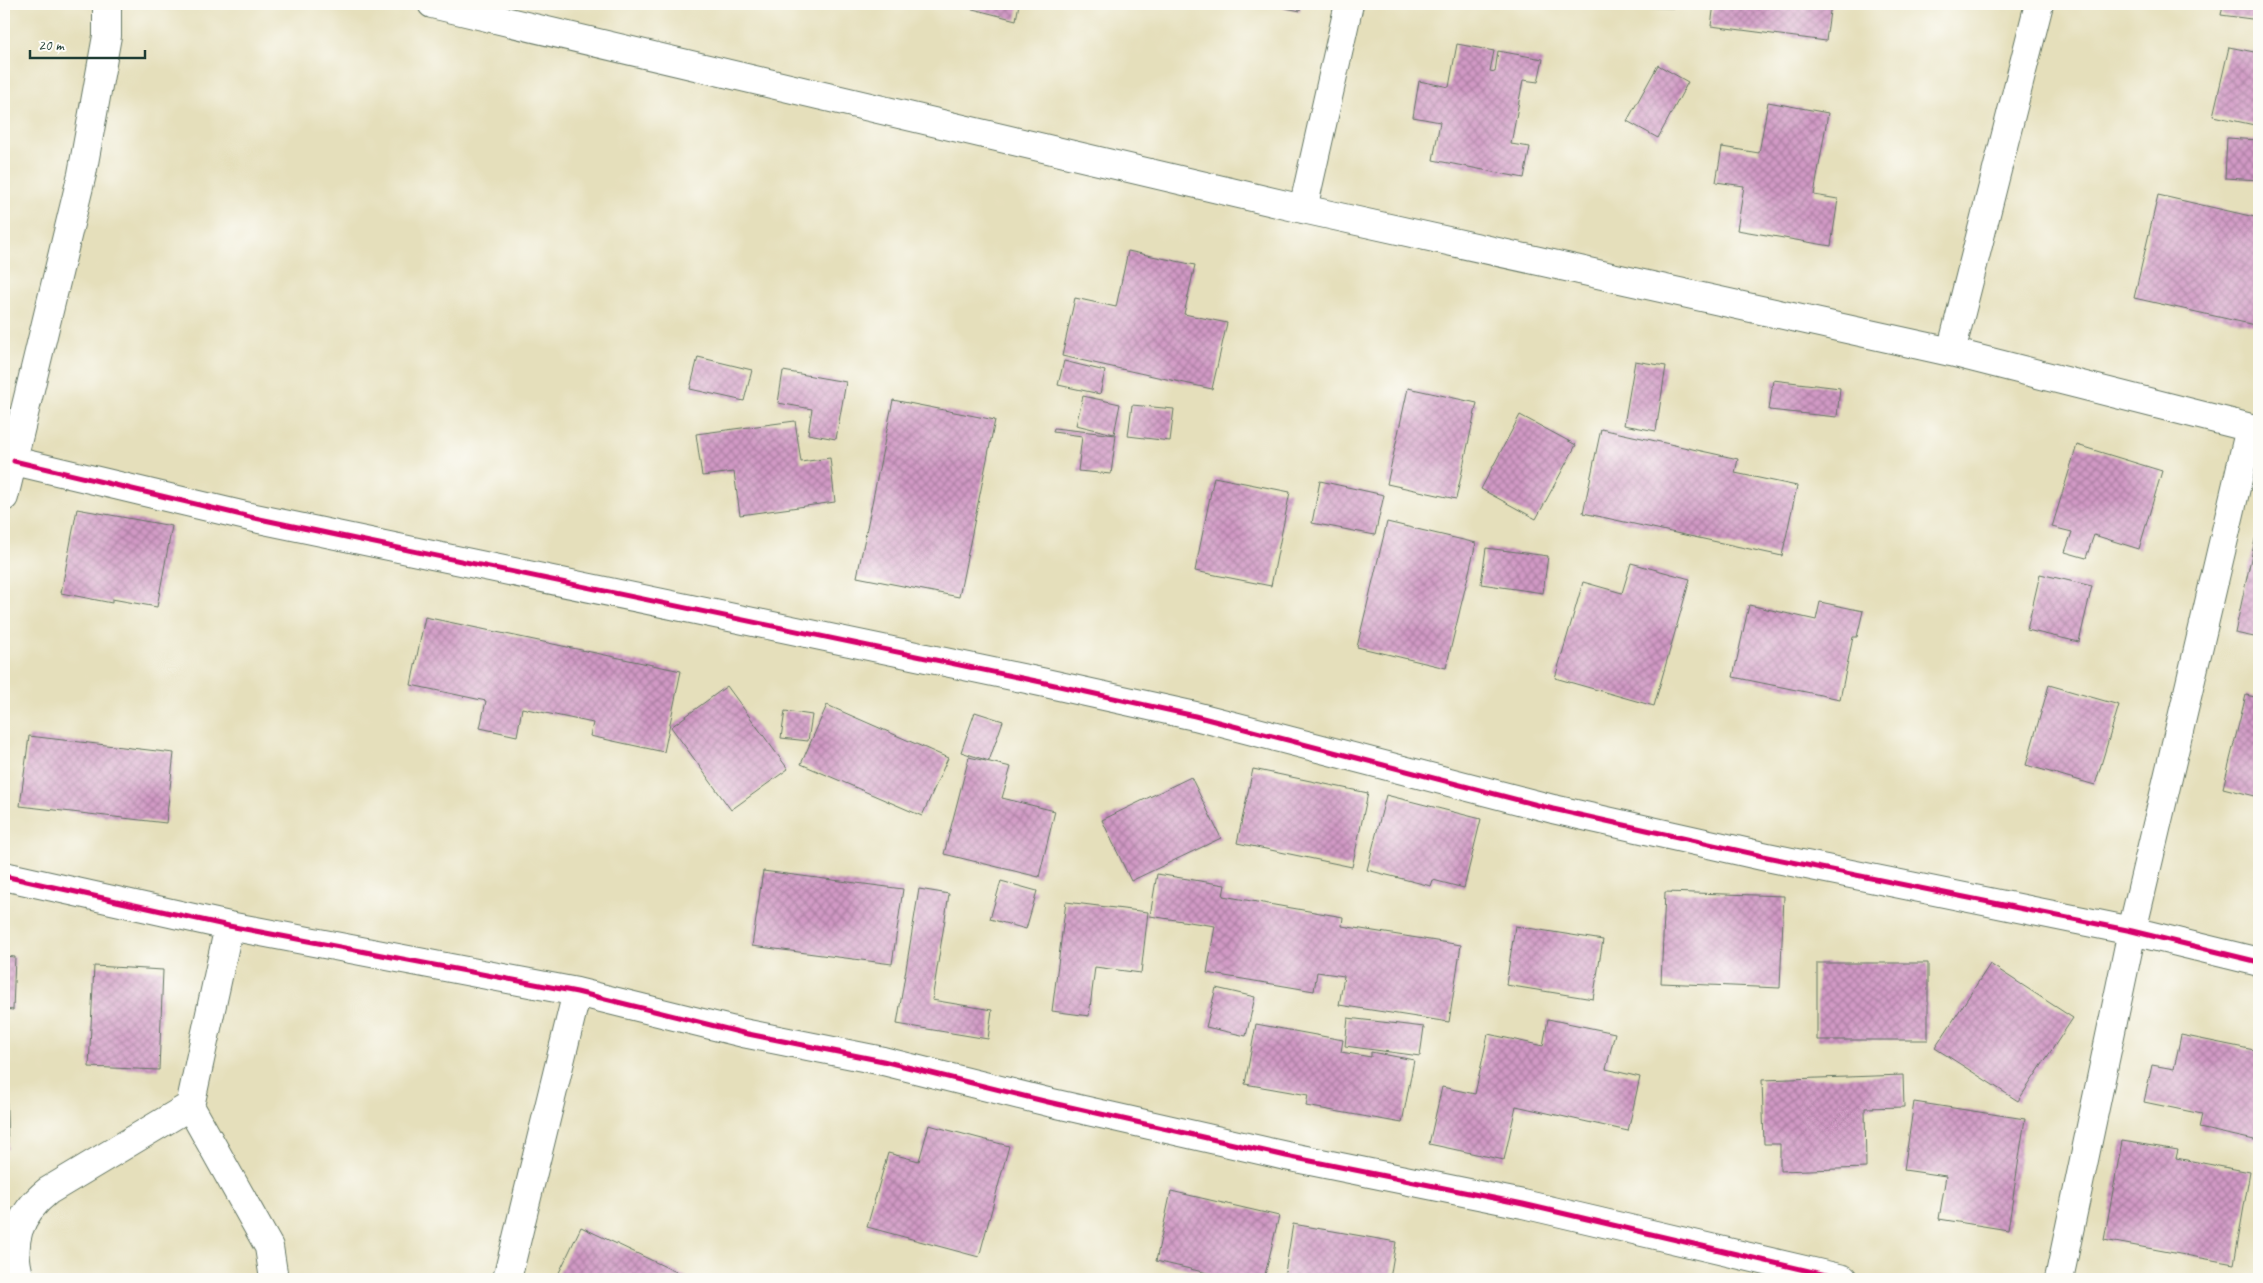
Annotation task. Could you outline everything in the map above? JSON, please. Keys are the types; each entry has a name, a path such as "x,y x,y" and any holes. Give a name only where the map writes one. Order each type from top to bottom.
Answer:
{"street":[{"path":"4,497 82,174 107,36 108,4"},
{"path":"432,4 1303,209 1952,352 2254,429 2132,932 2059,1279"},
{"path":"1303,209 1349,4"},
{"path":"1952,352 2038,4"},
{"path":"14,461 250,517 1060,686 1195,716 1563,812 1768,857 2132,932 2259,962"},
{"path":"4,876 229,926 577,992 743,1032 883,1061 1058,1105 1286,1156 1523,1204 1843,1279"},
{"path":"229,926 190,1106 269,1247 274,1279"},
{"path":"507,1279 577,992"},
{"path":"20,1279 15,1263 15,1243 21,1222 31,1205 48,1191 190,1106"}],"building":[{"path":"953,4 1019,4 1016,20"},
{"path":"1267,4 1301,4 1300,11"},
{"path":"1614,4 1681,4 1681,8 1614,7"},
{"path":"1714,4 1831,4 1826,41 1711,26"},
{"path":"2223,4 2259,4 2259,20 2221,15"},
{"path":"1457,44 1494,51 1490,71 1495,72 1498,51 1543,59 1538,82 1523,80 1511,144 1530,147 1524,178 1433,160 1440,122 1413,117 1419,81 1449,87"},
{"path":"2229,47 2259,53 2259,126 2213,116"},
{"path":"1658,65 1688,82 1658,138 1627,121"},
{"path":"1768,102 1828,113 1814,195 1838,199 1831,246 1737,230 1744,186 1716,182 1722,147 1759,153"},
{"path":"2227,138 2259,140 2259,180 2225,178"},
{"path":"2158,195 2259,218 2259,326 2134,298"},
{"path":"1128,251 1195,265 1184,314 1227,323 1212,389 1062,356 1075,298 1116,307"},
{"path":"698,357 752,370 744,401 690,389"},
{"path":"1064,361 1105,371 1100,394 1058,385"},
{"path":"1635,361 1666,366 1656,431 1624,425"},
{"path":"783,371 846,382 836,439 808,434 812,409 778,403"},
{"path":"1773,380 1840,388 1837,417 1769,410"},
{"path":"1408,388 1477,403 1456,499 1387,484"},
{"path":"1083,396 1120,404 1114,434 1076,425"},
{"path":"893,400 995,420 959,597 857,577"},
{"path":"1132,405 1174,409 1170,441 1128,436"},
{"path":"1520,415 1576,445 1536,519 1481,489"},
{"path":"795,421 801,462 830,458 835,502 740,515 734,472 702,476 696,434"},
{"path":"1054,428 1116,435 1111,474 1078,471 1082,436 1053,432"},
{"path":"1601,429 1738,459 1735,473 1797,486 1782,556 1583,513"},
{"path":"2077,445 2162,471 2139,549 2094,535 2086,558 2065,552 2072,532 2052,527"},
{"path":"1214,477 1290,492 1271,586 1195,571"},
{"path":"1320,481 1384,495 1375,535 1312,523"},
{"path":"77,509 172,526 157,607 112,599 112,603 61,593"},
{"path":"1387,522 1476,543 1446,668 1357,647"},
{"path":"2259,526 2259,638 2235,633"},
{"path":"1486,548 1548,556 1543,593 1481,584"},
{"path":"1631,563 1690,579 1654,706 1555,678 1583,582 1622,593"},
{"path":"2040,574 2092,586 2079,642 2027,630"},
{"path":"1820,602 1863,611 1857,637 1853,637 1840,699 1733,677 1749,605 1816,620"},
{"path":"425,617 681,671 664,752 590,736 593,723 522,708 517,736 480,728 486,701 411,685"},
{"path":"2049,685 2119,705 2095,785 2026,765"},
{"path":"727,686 788,769 731,810 671,727"},
{"path":"2246,695 2259,698 2259,797 2223,788"},
{"path":"827,705 948,758 922,816 801,764"},
{"path":"785,711 812,715 808,741 781,738"},
{"path":"975,712 1003,721 989,761 961,752"},
{"path":"29,736 174,753 166,823 20,806"},
{"path":"969,757 1011,767 1002,798 1055,811 1039,877 944,854"},
{"path":"1253,769 1368,793 1352,867 1237,843"},
{"path":"1191,777 1221,838 1131,881 1102,820"},
{"path":"1386,795 1481,819 1464,888 1433,880 1431,886 1367,870"},
{"path":"763,871 903,889 892,964 752,946"},
{"path":"1157,874 1225,885 1223,896 1343,917 1342,926 1461,945 1449,1022 1339,1005 1344,976 1317,972 1314,991 1207,973 1215,926 1150,916"},
{"path":"1001,881 1037,891 1026,929 990,919"},
{"path":"919,889 949,894 932,1000 992,1010 988,1039 897,1024"},
{"path":"1665,892 1784,896 1780,988 1661,983"},
{"path":"1066,902 1148,912 1141,973 1095,967 1089,1016 1052,1011"},
{"path":"1515,926 1603,940 1593,999 1506,985"},
{"path":"4,956 15,957 13,1010 4,1009"},
{"path":"1817,963 1928,963 1928,1040 1817,1040"},
{"path":"1990,964 2073,1018 2018,1101 1935,1048"},
{"path":"94,966 163,970 159,1070 89,1067"},
{"path":"1216,988 1255,997 1246,1036 1206,1027"},
{"path":"1348,1018 1424,1027 1420,1056 1345,1046"},
{"path":"1548,1019 1615,1033 1606,1069 1640,1077 1628,1131 1516,1106 1504,1160 1429,1144 1442,1087 1475,1094 1488,1034 1543,1046"},
{"path":"1256,1024 1343,1040 1341,1052 1371,1057 1371,1052 1414,1060 1402,1123 1306,1106 1308,1095 1245,1084"},
{"path":"2181,1035 2259,1051 2259,1141 2199,1128 2202,1114 2144,1102 2152,1065 2174,1069"},
{"path":"1903,1075 1904,1107 1865,1108 1866,1168 1780,1171 1780,1144 1764,1144 1762,1080"},
{"path":"4,1080 6,1080 8,1149 4,1149"},
{"path":"1914,1102 2025,1119 2008,1230 1939,1219 1946,1176 1904,1170"},
{"path":"929,1125 1009,1146 979,1257 867,1227 888,1153 919,1161"},
{"path":"2122,1141 2178,1150 2176,1158 2250,1172 2234,1264 2104,1240"},
{"path":"1171,1191 1279,1216 1264,1279 1233,1279 1156,1261"},
{"path":"1293,1224 1396,1242 1390,1279 1284,1279"},
{"path":"581,1227 687,1277 686,1279 556,1279"}],"cycle path":[{"path":"14,461 250,517 1041,682 1195,716 1553,809 1767,857 2132,931 2259,962"},
{"path":"4,876 229,926 577,992 743,1033 883,1061 1048,1102 1286,1156 1523,1204 1843,1279"}]}
